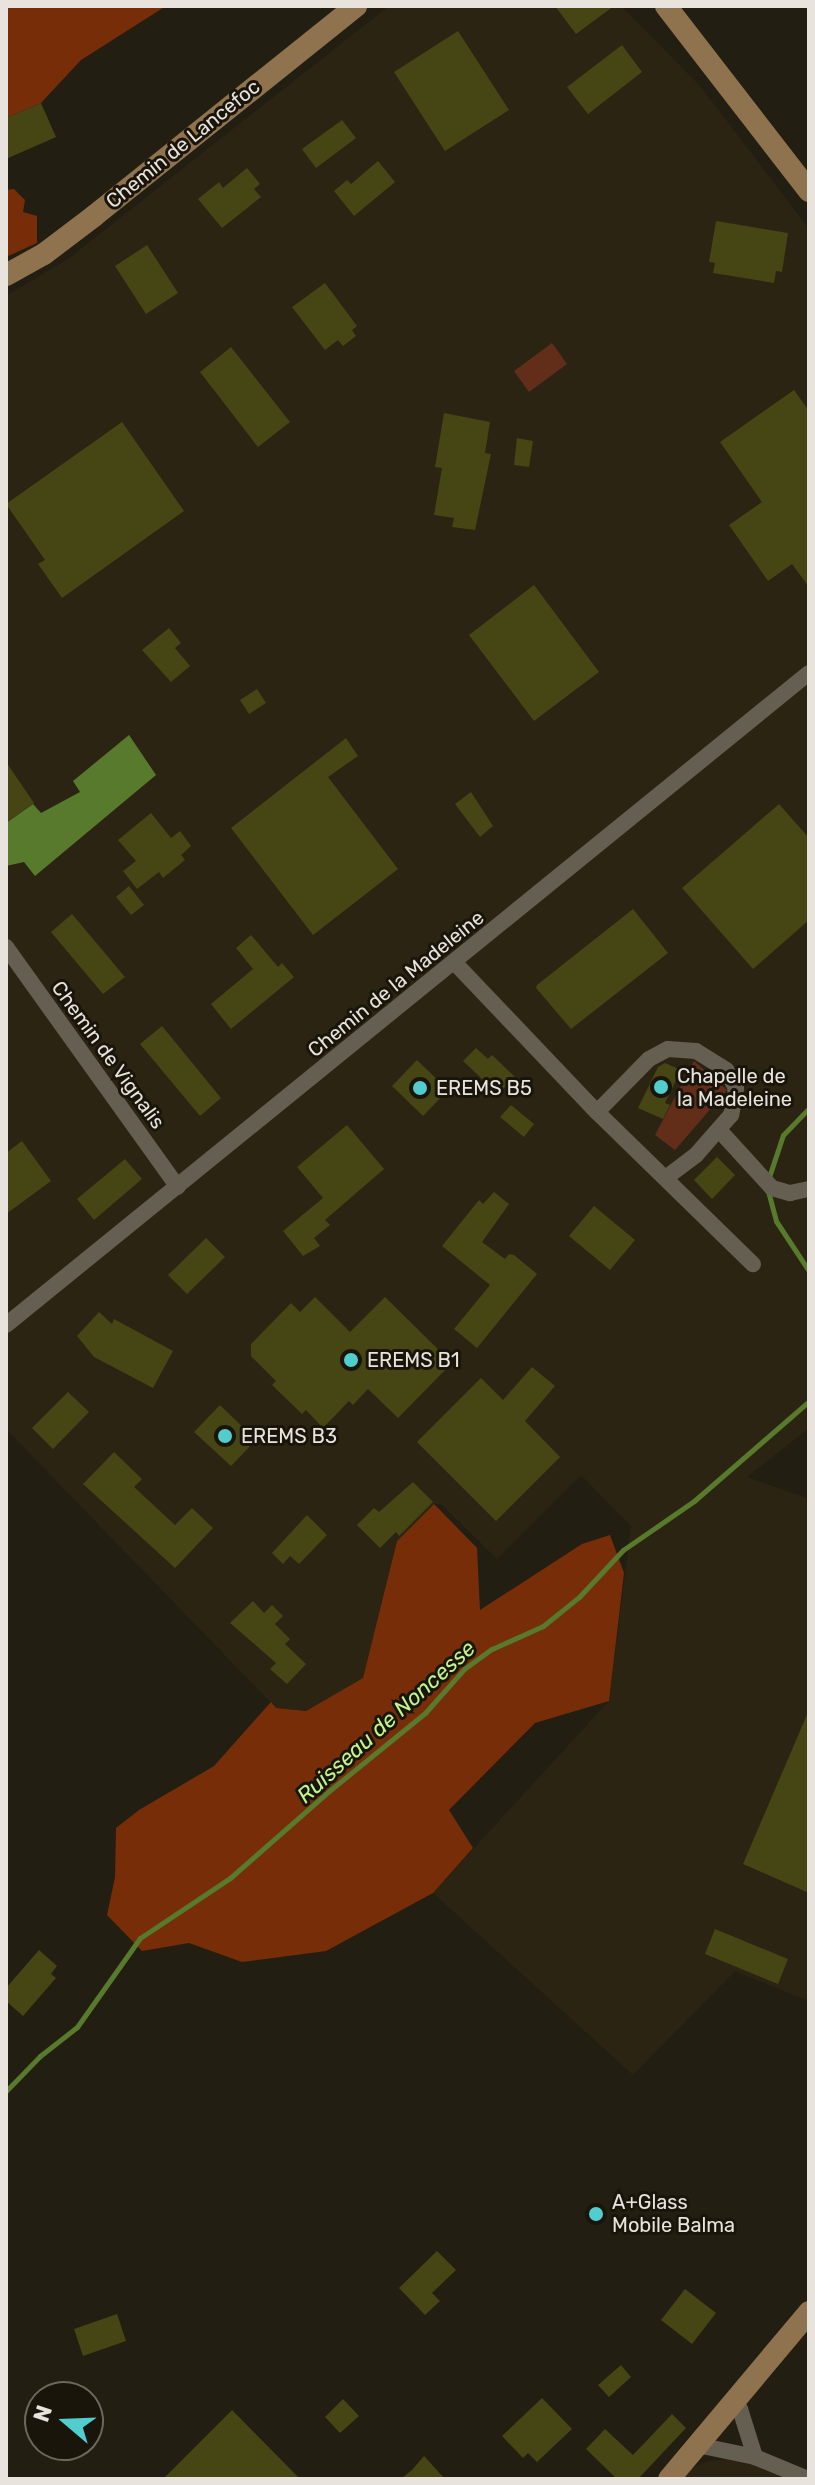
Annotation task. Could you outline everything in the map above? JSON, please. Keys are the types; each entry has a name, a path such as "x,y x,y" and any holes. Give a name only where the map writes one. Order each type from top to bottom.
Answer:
{"street":[{"name":"Chemin de Lancefoc","path":"6,275 44,254 94,216 356,6"},
{"path":"647,6 721,78"},
{"path":"666,6 809,191"},
{"name":"Chemin de la Madeleine","path":"6,1325 809,673"},
{"name":"Chemin de Vignalis","path":"6,947 178,1187"},
{"path":"454,962 597,1112 753,1264"},
{"path":"597,1112 649,1059 668,1049 687,1049 718,1063 736,1088 735,1106 720,1131 666,1178"},
{"path":"720,1131 772,1188 790,1193 809,1189"},
{"path":"669,2479 809,2312"},
{"path":"734,2404 740,2409 755,2457"},
{"path":"702,2442 707,2447 755,2457 808,2479"}],"shaded area":[{"path":"6,6 166,6 81,60 41,103 6,118"},
{"path":"389,6 621,6 701,87 809,229 809,1428 747,1477 809,1499 809,2001 735,1971 633,2075 433,1893 609,1701 631,1526 581,1475 497,1559 441,1504 434,1504 397,1541 363,1678 306,1711 276,1708 6,1429 6,296 68,259"},
{"path":"14,189 25,200 23,212 37,216 37,243 6,257 6,190"},
{"path":"552,343 567,364 529,392 514,371"},
{"path":"129,735 156,775 35,876 24,862 6,866 6,823 33,804 41,813 80,792 73,781"},
{"path":"694,1061 727,1090 675,1150 655,1135"},
{"path":"434,1504 477,1548 480,1610 582,1544 610,1535 624,1573 609,1701 535,1723 449,1810 473,1848 433,1893 326,1951 242,1962 189,1943 142,1951 107,1915 115,1877 116,1828 139,1810 214,1766 271,1702 276,1708 306,1711 363,1678 397,1541"},
{"path":"708,2461 747,2461 790,2479 680,2479 688,2470"}],"building":[{"path":"555,6 614,6 576,34"},
{"path":"458,31 509,110 445,151 394,72"},
{"path":"622,45 642,72 588,114 567,87"},
{"path":"41,103 56,137 6,159 6,118"},
{"path":"342,120 356,138 316,168 302,149"},
{"path":"378,161 395,182 354,216 334,191 347,180 351,184"},
{"path":"247,168 260,184 254,189 261,197 222,228 198,199 219,182 223,188"},
{"path":"716,221 788,233 782,272 776,271 774,283 713,273 715,263 709,262"},
{"path":"147,245 178,293 146,314 115,266"},
{"path":"325,283 357,326 352,330 356,336 343,346 338,340 325,350 292,307"},
{"path":"231,347 290,422 258,447 200,372"},
{"path":"794,390 809,411 809,587 792,564 768,581 729,525 762,502 720,442"},
{"path":"444,413 490,422 485,453 491,454 475,530 452,527 454,518 434,515 442,468 435,467"},
{"path":"122,422 184,511 62,598 38,564 45,560 6,504"},
{"path":"517,438 533,441 529,467 514,465"},
{"path":"534,585 599,672 534,721 469,635"},
{"path":"169,628 181,643 175,648 190,666 171,682 142,650"},
{"path":"257,689 266,703 249,714 240,700"},
{"path":"346,738 358,756 328,777 398,869 313,935 231,828"},
{"path":"6,762 34,803 6,823"},
{"path":"471,792 493,826 480,837 455,804"},
{"path":"779,804 809,838 809,920 753,969 682,888"},
{"path":"151,813 171,838 180,831 191,846 181,855 185,860 163,878 159,872 137,889 123,871 136,861 118,840"},
{"path":"129,886 144,905 131,915 116,897"},
{"path":"633,909 668,953 571,1029 536,988 537,985"},
{"path":"72,914 125,977 103,994 51,932"},
{"path":"251,935 278,967 282,963 294,977 231,1029 211,1004 253,969 236,948"},
{"path":"162,1026 221,1098 200,1116 140,1044"},
{"path":"476,1048 488,1059 492,1055 515,1077 498,1094 463,1061"},
{"name":"EREMS B5","path":"417,1060 448,1090 423,1116 392,1086"},
{"name":"Chapelle de la Madeleine","path":"665,1063 681,1070 665,1103 670,1105 663,1119 638,1108 658,1067"},
{"path":"511,1105 534,1124 524,1137 500,1117"},
{"path":"347,1125 384,1169 325,1220 330,1225 314,1238 320,1246 303,1256 283,1231 323,1198 297,1167"},
{"path":"22,1141 51,1181 6,1214 6,1153"},
{"path":"717,1157 735,1175 712,1199 694,1180"},
{"path":"125,1159 142,1179 94,1220 77,1199"},
{"path":"494,1192 509,1204 482,1242 505,1259 509,1254 514,1255 537,1274 477,1348 454,1329 490,1285 442,1246 479,1200 483,1204"},
{"path":"594,1206 635,1240 610,1270 569,1236"},
{"path":"206,1238 225,1257 187,1294 168,1275"},
{"name":"EREMS B1","path":"315,1297 350,1332 385,1297 452,1363 398,1418 368,1389 353,1405 349,1401 323,1428 306,1410 302,1414 272,1385 276,1381 251,1356 251,1344 291,1303 300,1312"},
{"path":"99,1312 112,1324 114,1319 173,1351 153,1388 94,1357 77,1336"},
{"path":"532,1367 555,1386 525,1421 560,1457 496,1521 417,1442 481,1378 503,1400"},
{"path":"68,1392 89,1412 53,1449 32,1428"},
{"name":"EREMS B3","path":"220,1405 256,1440 231,1466 194,1432"},
{"path":"114,1452 142,1479 134,1487 175,1525 192,1508 213,1528 175,1568 83,1484"},
{"path":"413,1482 433,1502 399,1536 396,1532 380,1548 357,1525 374,1508 379,1512"},
{"path":"307,1515 327,1535 299,1564 290,1556 283,1564 272,1553"},
{"path":"253,1601 264,1613 272,1605 283,1616 275,1624 290,1639 285,1644 306,1664 287,1684 270,1669 276,1663 230,1623"},
{"path":"809,1710 809,1893 743,1864"},
{"path":"715,1929 788,1959 778,1984 705,1954"},
{"path":"39,1950 57,1966 51,1974 56,1978 23,2016 6,2001 6,1988"},
{"path":"437,2251 456,2270 432,2293 440,2301 425,2315 399,2288"},
{"path":"685,2289 716,2313 692,2344 661,2320"},
{"path":"117,2314 126,2341 83,2356 74,2329"},
{"path":"621,2365 631,2377 609,2397 598,2385"},
{"path":"542,2398 572,2429 537,2462 528,2453 523,2458 502,2436"},
{"path":"343,2399 359,2416 340,2433 325,2417"},
{"path":"232,2410 300,2479 163,2479"},
{"path":"672,2414 686,2428 638,2479 617,2479 586,2449 605,2429 633,2455"},
{"path":"424,2456 445,2479 401,2479 412,2470"}],"waterway":[{"name":"Ruisseau de Noncesse","path":"769,1177 783,1135 809,1108"},
{"name":"Ruisseau de Noncesse","path":"768,1191 776,1221 809,1271"},
{"name":"Ruisseau de Noncesse","path":"6,2091 40,2056 77,2027 140,1938 230,1878 329,1791 425,1713 464,1669 492,1649 543,1626 579,1597 623,1550 694,1501 809,1401"}],"place":[{"name":"Chapelle de la Madeleine","path":"661,1087"},
{"name":"EREMS B5","path":"420,1088"},
{"name":"EREMS B1","path":"351,1360"},
{"name":"EREMS B3","path":"225,1436"},
{"name":"A+Glass Mobile Balma","path":"596,2214"}]}
